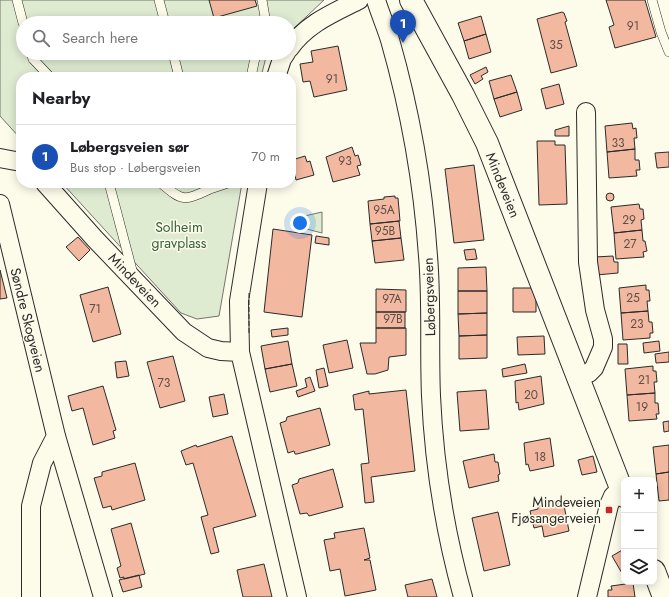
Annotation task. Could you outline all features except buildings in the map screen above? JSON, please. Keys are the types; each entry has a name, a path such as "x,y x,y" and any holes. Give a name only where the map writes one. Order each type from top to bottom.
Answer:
{"street":[{"path":"296,39 312,24 359,0"},
{"name":"Løbergsveien","path":"376,0 390,39 408,109 420,184 430,272 431,395 434,440 447,527 463,597"},
{"name":"Mindeveien","path":"411,0 463,95 487,143 621,489"},
{"path":"278,72 282,60"},
{"path":"578,377 594,368 603,347 603,339 595,310 589,268 586,112"},
{"path":"0,158 16,161"},
{"name":"Mindeveien","path":"50,188 184,332 195,341 208,348 221,351 240,352"},
{"path":"257,188 239,300 240,352 297,597"},
{"name":"Søndre Skogveien","path":"0,204 56,436 103,597"},
{"path":"31,597 31,506 42,462 56,436"},
{"path":"587,597 609,505 613,496 621,492"},
{"path":"657,579 664,597"}],"lane":[{"path":"17,0 21,16"},
{"path":"159,0 163,16"},
{"path":"262,0 265,16"},
{"path":"652,0 661,32 669,52"},
{"path":"34,60 45,72"},
{"path":"175,60 179,72"},
{"path":"252,72 255,60"},
{"path":"110,188 135,279"},
{"path":"167,188 176,196 189,198 206,188"}],"green space":[{"path":"0,0 324,0 296,26 296,16 16,16 16,60 265,60 262,72 16,72 16,134 0,116"},
{"name":"Solheim gravplass","path":"67,188 241,188 219,316 197,319 181,313"},
{"path":"322,212 322,233 295,226 296,218"}],"fence":[{"path":"249,293 249,335"}],"place":[{"name":"Løbergsveien sør","path":"403,43"},
{"name":"Mindeveien Fjøsangerveien","path":"609,510"}]}
